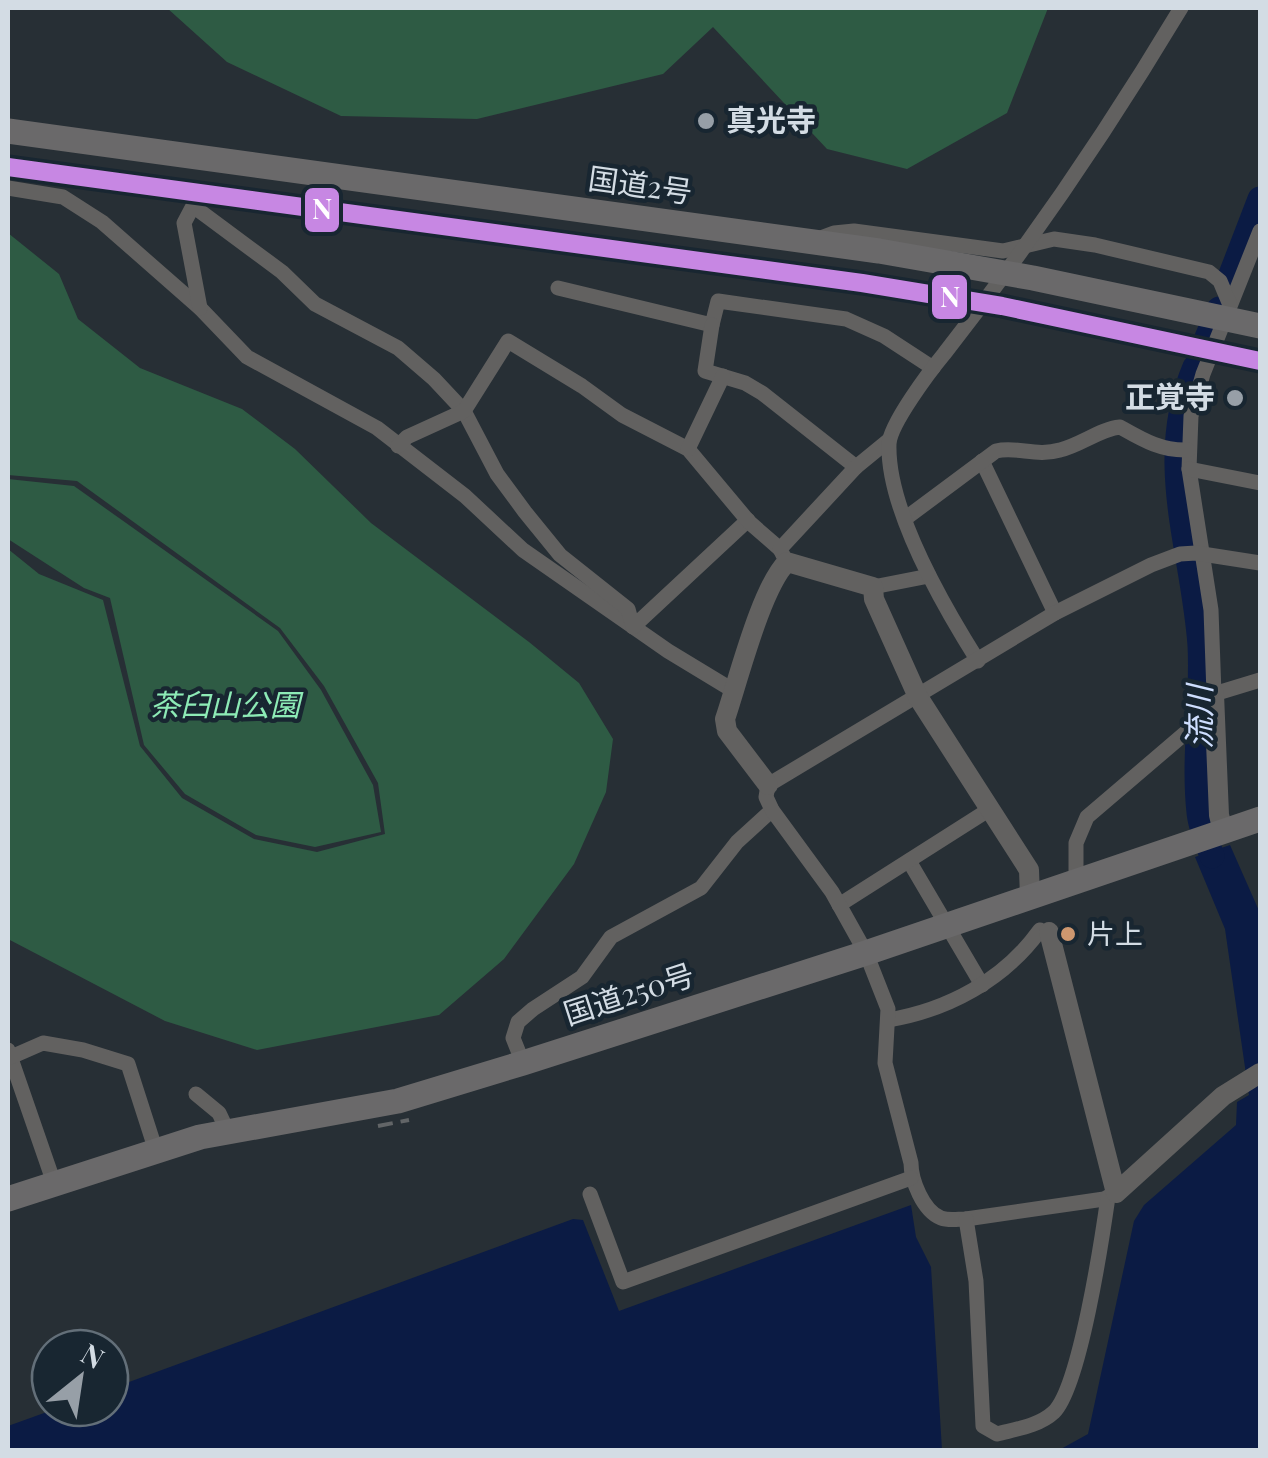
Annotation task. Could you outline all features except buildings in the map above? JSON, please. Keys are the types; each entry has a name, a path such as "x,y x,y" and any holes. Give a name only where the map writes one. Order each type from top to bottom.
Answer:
{"highway":[{"name":"国道2号","path":"8,131 810,242 1034,278 1200,312 1232,313 1260,326"},
{"name":"国道250号","path":"8,1199 228,1132 398,1101 866,953 1260,819"}],"street":[{"path":"1181,8 1115,118 1028,245 933,368 889,440 856,468 783,556 725,719 728,731 768,785 766,797 772,810 839,905 866,953 888,1009 885,1063 911,1163 911,1178 933,1213 946,1220 966,1219 1112,1195 1236,1087 1260,1073"},
{"path":"8,188 63,198 89,214 200,308 247,357 377,428 464,496 523,550 734,691"},
{"path":"200,308 184,223 193,206 282,272 315,304 398,348 464,411 498,474 525,512 560,555 628,609 633,627"},
{"path":"810,242 834,232 854,231 1003,251 1054,239 1096,244 1209,272 1220,281 1232,313"},
{"path":"1219,832 1206,728 1214,694 1211,610 1192,553 1189,470 1179,450 1260,231"},
{"path":"558,288 712,325"},
{"path":"856,468 762,393 705,371 718,301 846,318 884,336 933,368"},
{"path":"398,446 408,437 464,411 508,341 622,415 688,449 783,556 872,587 928,576"},
{"path":"688,449 723,376"},
{"path":"906,518 996,451 1059,451 1120,427 1152,445 1179,450"},
{"path":"889,440 892,476 928,576 978,661"},
{"path":"982,461 1055,613"},
{"path":"1189,470 1260,482"},
{"path":"633,627 748,520"},
{"path":"768,785 1055,613 1151,565 1192,553 1260,563"},
{"path":"872,587 918,696 1029,870 1030,897"},
{"path":"1214,694 1260,680"},
{"path":"1076,882 1076,843 1087,818 1206,728"},
{"path":"839,905 990,809"},
{"path":"523,1063 513,1038 518,1022 582,976 611,937 701,888 737,842 772,810"},
{"path":"909,860 982,986"},
{"path":"888,1020 920,1013 982,986 1012,964 1045,931"},
{"path":"966,1219 976,1281 983,1426 997,1434 1035,1424 1053,1412 1068,1391 1112,1195 1045,931"},
{"path":"54,1183 9,1053 43,1043 128,1064 156,1151"},
{"path":"196,1094 219,1113 228,1132"},
{"path":"590,1194 623,1282 911,1178"}],"green space":[{"path":"167,8 1048,8 1007,113 907,169 827,149 713,27 663,74 477,119 341,116 227,62"},
{"path":"8,233 59,274 78,319 140,368 242,409 295,449 371,523 579,683 613,739 606,792 574,864 504,959 439,1015 257,1050 165,1021 8,939 8,549 39,574 103,600 140,746 182,798 254,839 317,852 385,834 378,783 324,686 280,628 77,481 8,475"},
{"name":"茶臼山公園","path":"8,479 74,486 278,631 321,690 373,785 381,832 315,847 256,835 185,794 144,745 110,598 84,588 8,539"}],"water":[{"path":"1230,845 1260,913 1260,1450 1059,1450 1088,1434 1134,1221 1144,1205 1236,1125 1237,1102 1249,1095 1225,929 1195,857"},
{"path":"911,1205 916,1237 931,1267 942,1450 8,1450 8,1426 30,1418 30,1428 130,1428 130,1382 573,1219 583,1220 619,1311"}],"waterway":[{"name":"流川","path":"1230,277 1260,199"},
{"path":"1200,354 1219,309"},
{"name":"流川","path":"1195,367 1183,402 1177,471 1200,645 1199,812 1212,856"}],"railway":[{"path":"378,1126 409,1120"}],"transit line":[{"name":"N","path":"8,167 862,283 1002,306 1260,361"}],"place":[{"name":"真光寺","path":"706,121"},
{"name":"正覚寺","path":"1235,398"},
{"name":"片上","path":"1068,934"}]}
